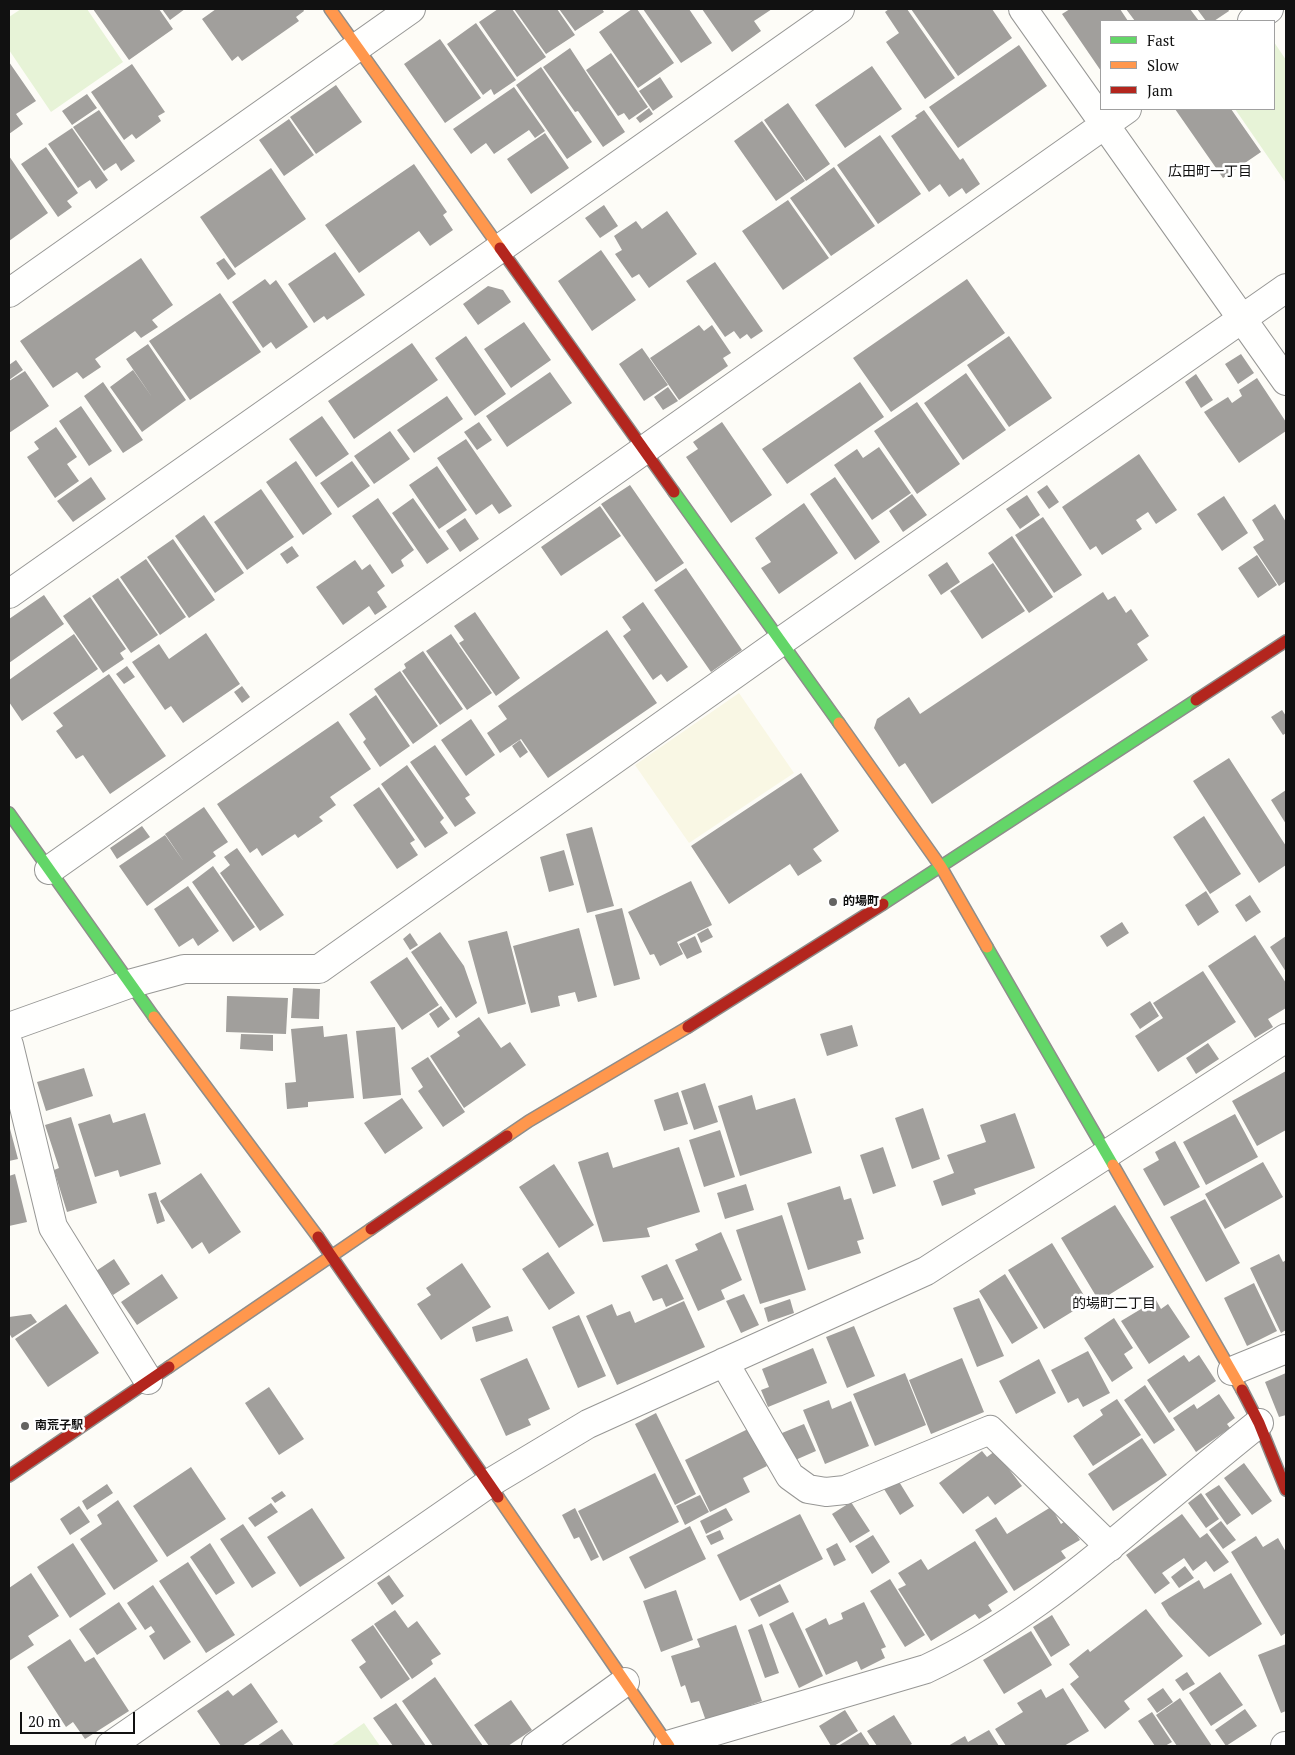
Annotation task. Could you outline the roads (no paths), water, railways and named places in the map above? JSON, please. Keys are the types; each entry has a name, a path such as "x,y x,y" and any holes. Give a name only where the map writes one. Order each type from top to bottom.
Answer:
{"street":[{"path":"330,9 941,867 1232,1371 1258,1423 1286,1490"},
{"path":"9,293 411,9"},
{"path":"9,594 840,9"},
{"path":"1023,9 1286,381"},
{"path":"1253,20 1269,9"},
{"path":"49,870 1126,110"},
{"path":"9,1027 128,984 184,969 319,969 780,642 1286,288"},
{"path":"9,1476 529,1121 716,1010 941,867 1286,641"},
{"path":"9,813 128,984 331,1255 669,1746 926,1669 960,1653 1044,1597 1110,1547 1258,1423"},
{"path":"110,1746 488,1484 588,1424 926,1271 1286,1038"},
{"path":"9,1045 53,1227 148,1380"},
{"path":"1232,1371 1286,1349"},
{"path":"724,1362 790,1476 808,1490 826,1492 846,1490 990,1430 1110,1547"},
{"path":"536,1746 625,1682"}],"place":[{"name":"的場町","path":"833,902"},
{"name":"南荒子駅","path":"25,1426"}],"district":[{"name":"広田町一丁目","path":"1210,172"},
{"name":"的場町二丁目","path":"1114,1304"}]}
